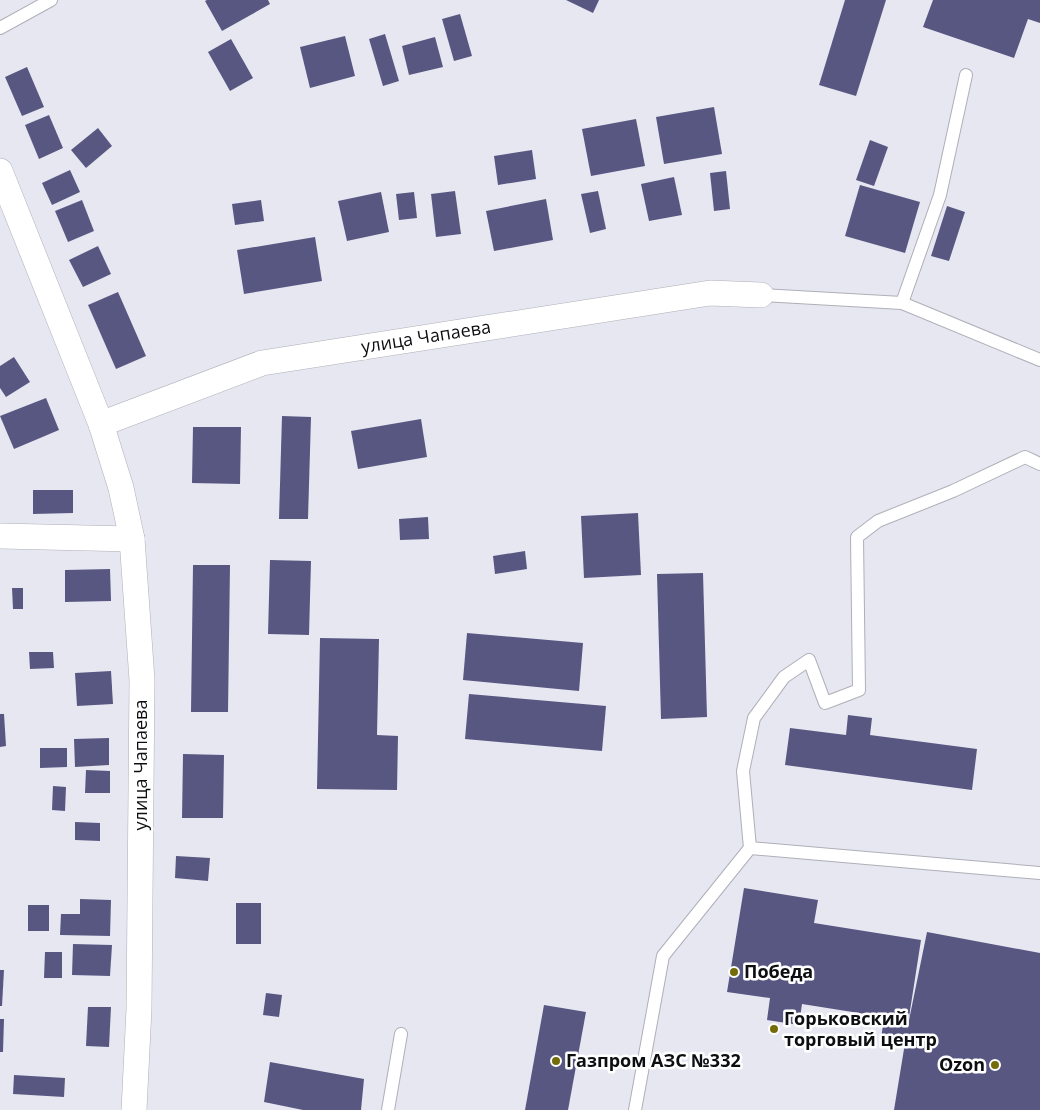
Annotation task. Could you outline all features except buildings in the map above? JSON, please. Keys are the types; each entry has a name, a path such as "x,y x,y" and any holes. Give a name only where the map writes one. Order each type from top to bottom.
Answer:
{"street":[{"name":"улица Чапаева","path":"0,170 101,424 121,488 132,539 142,680 139,1009 134,1110"},
{"name":"улица Чапаева","path":"101,424 262,363 710,292 762,295"},
{"path":"0,536 132,539"}],"lane":[{"path":"0,28 51,0"},
{"path":"902,303 940,195 966,75"},
{"path":"762,295 902,303 1040,360"},
{"path":"635,1110 663,956 750,848 743,771 754,718 784,678 809,660 826,703 859,690 857,537 878,521 953,491 1025,457 1040,464"},
{"path":"750,848 1040,874"},
{"path":"388,1110 401,1034"}],"place":[{"name":"Победа","path":"734,972"},
{"name":"Горьковский торговый центр","path":"774,1029"},
{"name":"Газпром АЗС №332","path":"556,1061"},
{"name":"Ozon","path":"995,1065"}]}
